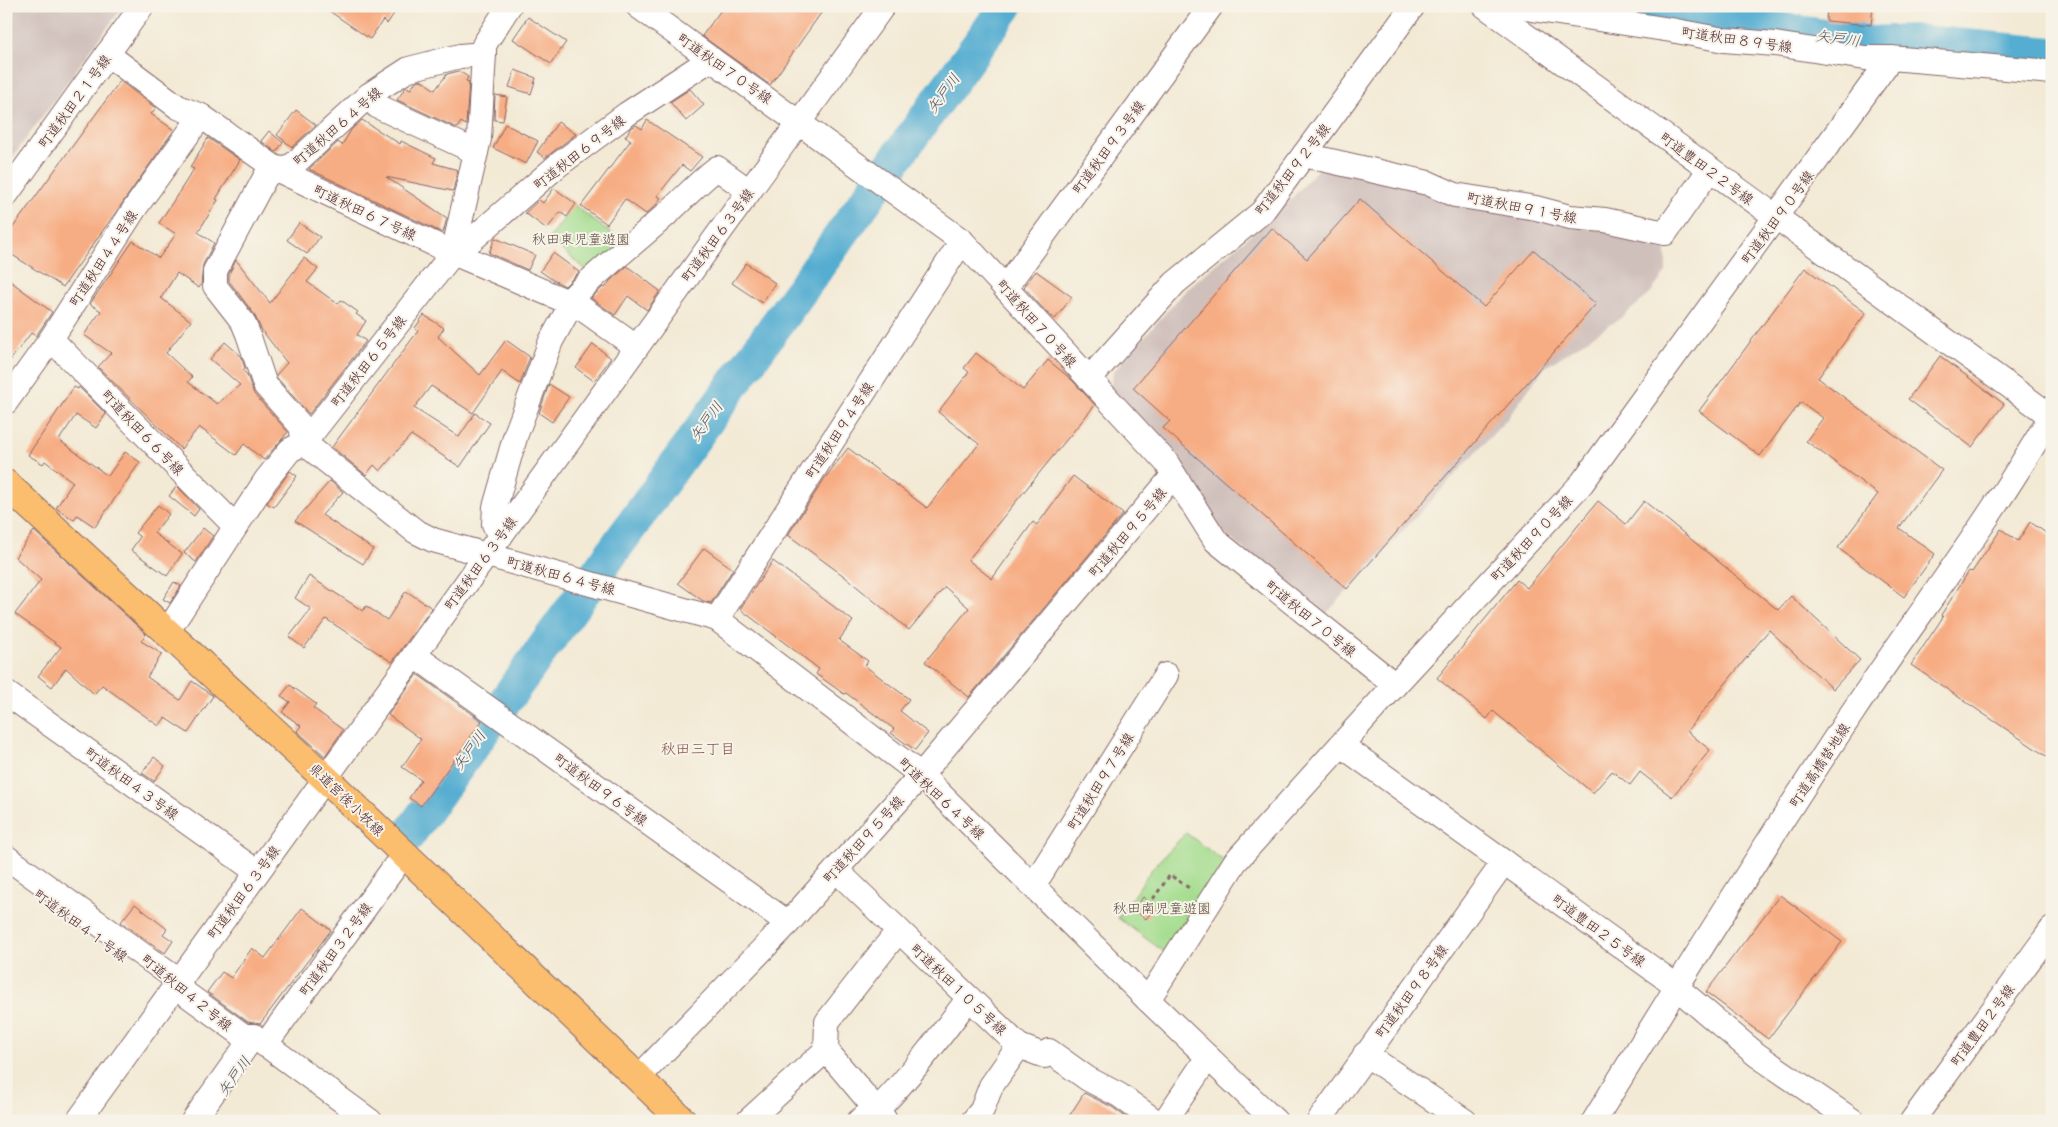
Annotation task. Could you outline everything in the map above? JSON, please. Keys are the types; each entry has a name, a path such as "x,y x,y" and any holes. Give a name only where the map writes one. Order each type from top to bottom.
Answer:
{"main road":[{"name":"県道宮後小牧線","path":"6,484 325,778 683,1121"}],"street":[{"name":"町道秋田２１号線","path":"6,195 142,6"},
{"path":"484,54 484,45 509,6"},
{"name":"町道秋田７０号線","path":"638,6 962,240 1166,462 1216,540 1395,685"},
{"name":"町道秋田６３号線","path":"78,1121 178,988 257,872 883,6"},
{"name":"町道秋田９３号線","path":"1005,288 1211,6"},
{"name":"町道秋田９２号線","path":"1089,379 1175,283 1262,212 1413,6"},
{"name":"町道豊田２２号線","path":"1485,6 2051,416"},
{"name":"町道秋田８９号線","path":"1514,6 1724,40 1775,44 1865,58 1891,58 2052,72"},
{"name":"町道秋田６７号線","path":"107,54 178,107 201,116 278,170 453,253 580,307 636,347"},
{"name":"町道秋田６４号線","path":"484,54 460,56 408,69 369,95 293,165 267,174 215,271 215,286 243,322 265,385 301,426 304,443 415,531 433,540 493,546 717,618 921,775 1148,1000 1275,1121"},
{"name":"町道秋田６５号線","path":"168,632 266,480 290,450 304,443 453,253 479,138 484,54"},
{"name":"町道秋田９０号線","path":"1148,1000 1234,862 1582,483 1891,58"},
{"name":"町道秋田６９号線","path":"453,253 466,245 558,165 627,114 711,59"},
{"path":"369,95 377,106 476,152"},
{"name":"町道秋田４４号線","path":"6,402 51,339 135,208 201,116"},
{"name":"町道秋田９１号線","path":"1304,155 1428,183 1455,194 1536,208 1570,217 1605,220 1665,233 1710,170"},
{"path":"493,546 495,507 516,434 551,341 570,303 586,283 677,206 695,185 717,168 749,191"},
{"name":"町道秋田９４号線","path":"717,618 962,240"},
{"name":"町道秋田６６号線","path":"51,339 235,526"},
{"name":"町道高橋替地線","path":"1594,1121 1675,989 1852,713 1977,534 2051,416"},
{"name":"町道秋田９５号線","path":"638,1078 788,923 921,775 1174,475"},
{"name":"町道秋田９６号線","path":"414,655 788,923"},
{"name":"町道秋田９７号線","path":"1033,886 1166,675"},
{"name":"町道秋田４３号線","path":"6,693 257,872"},
{"name":"町道豊田２５号線","path":"1341,745 1664,977 1675,989 1757,1055 1853,1121"},
{"name":"町道秋田３２号線","path":"211,1121 254,1045 404,854"},
{"name":"町道秋田４２号線","path":"6,857 254,1045 370,1121"},
{"name":"町道秋田９８号線","path":"1319,1121 1365,1054 1504,862"},
{"name":"町道秋田１０５号線","path":"836,870 1019,1046 992,1086 977,1119"},
{"name":"町道秋田４１号線","path":"6,871 178,988"},
{"name":"町道豊田２号線","path":"1912,1121 2052,930"},
{"path":"898,931 827,1022 826,1050 874,1117 969,998"},
{"path":"192,1121 254,1045 351,1121"},
{"path":"1019,1046 1045,1056 1048,1051 1088,1079 1119,1095 1155,1121"},
{"path":"748,1121 826,1050"},
{"path":"1365,1054 1465,1121"},
{"path":"1165,1121 1208,1057"}],"path":[{"path":"1153,899 1170,875 1209,902"}],"shaded area":[{"path":"6,6 123,6 6,166"},
{"path":"1322,164 1671,240 1666,247 1666,272 1648,296 1622,317 1544,368 1507,419 1325,615 1221,531 1110,390 1113,372 1186,290 1286,205"}],"green space":[{"name":"秋田東児童遊園","path":"574,205 625,244 590,273 549,239"},
{"name":"秋田南児童遊園","path":"1186,833 1225,862 1167,954 1118,918 1154,866"}],"building":[{"path":"322,6 399,6 387,24 383,20 370,39"},
{"path":"724,6 826,6 770,85 702,36"},
{"path":"1827,6 1873,6 1871,25 1826,21"},
{"path":"528,17 566,42 551,64 513,39"},
{"path":"515,70 536,78 531,94 509,87"},
{"path":"459,71 468,77 466,81 469,82 466,125 461,122 457,128 397,100 406,87 411,89 416,81 421,80 435,90 447,74"},
{"path":"120,81 156,108 151,114 174,130 63,287 6,251 6,237"},
{"path":"690,89 704,105 686,121 670,102"},
{"path":"495,95 507,97 503,121 494,120"},
{"path":"296,110 316,125 292,147 277,135"},
{"path":"362,120 400,144 401,141 436,158 433,163 458,170 453,191 386,177 447,218 443,233 309,169 338,142 342,145 351,130"},
{"path":"647,120 702,157 690,171 682,165 657,196 661,198 656,205 646,214 625,199 607,224 581,206 631,140 625,137 631,128 636,125 642,129"},
{"path":"558,122 576,134 545,158 537,152"},
{"path":"505,124 538,141 526,164 493,148"},
{"path":"269,131 283,143 276,152 261,141"},
{"path":"208,138 240,160 198,232 214,243 203,265 201,285 199,288 177,273 161,298 191,321 166,353 192,377 188,382 217,404 240,385 210,359 225,342 241,356 245,368 243,370 247,375 254,394 288,432 264,460 244,444 236,455 199,427 181,449 98,367 111,353 84,335 101,311 90,304 133,241 159,258 176,234 159,223 194,169 190,167"},
{"path":"554,188 576,204 567,217 560,212 547,229 525,213 539,200 543,203"},
{"path":"1360,199 1484,307 1534,250 1596,304 1347,589 1163,428 1170,421 1133,388 1272,228 1307,259"},
{"path":"299,223 320,237 307,254 287,240"},
{"path":"495,238 535,255 528,270 489,253"},
{"path":"553,253 579,272 565,286 540,271"},
{"path":"304,258 318,269 307,282 338,304 341,300 358,312 356,314 366,321 357,335 366,341 309,414 277,378 276,375 287,363 261,329 254,314 229,281 229,274 236,260 270,303"},
{"path":"746,263 775,283 762,303 732,283"},
{"path":"627,266 660,291 647,310 628,296 615,315 591,298 603,287 605,288"},
{"path":"1805,268 1866,313 1818,378 1942,470 1899,528 1935,554 1904,597 1838,548 1878,494 1806,441 1823,418 1801,402 1760,456 1699,411"},
{"path":"1036,271 1072,297 1055,319 1047,313 1024,287"},
{"path":"6,278 52,312 36,336 31,333 6,366"},
{"path":"424,315 444,328 438,337 480,375 506,340 530,357 520,384 502,371 473,413 431,386 414,408 459,437 475,413 490,423 460,467 411,435 380,471 374,465 366,475 332,447 418,331 415,328"},
{"path":"593,344 611,358 594,381 576,368"},
{"path":"976,353 1023,390 1048,360 1072,380 1095,405 968,560 992,579 1033,522 1037,525 1073,476 1123,514 969,697 925,662 969,608 945,587 909,630 844,576 788,535 825,478 848,448 927,508 979,444 938,412 969,372 964,368"},
{"path":"1940,356 2004,404 1972,447 1908,399"},
{"path":"549,384 569,397 552,422 539,413"},
{"path":"74,387 78,389 79,387 106,414 96,428 76,415 59,440 108,476 125,452 140,462 95,527 77,515 74,520 56,508 73,482 45,461 43,464 28,455"},
{"path":"290,471 297,476 274,507 267,503"},
{"path":"330,481 343,492 322,515 373,549 363,564 295,521"},
{"path":"177,486 199,509 194,516 169,496"},
{"path":"1598,501 1626,524 1644,501 1778,610 1791,596 1860,660 1833,689 1769,630 1687,731 1710,750 1672,797 1640,772 1630,785 1612,771 1593,793 1493,711 1487,719 1437,678 1517,580 1527,588"},
{"path":"158,505 169,514 154,533 182,554 167,576 131,550 140,537 135,533"},
{"path":"2030,522 2052,537 2052,760 1911,665 1943,617 1941,615 1969,571 1972,572 2001,529 2018,541"},
{"path":"203,528 213,536 196,562 184,553"},
{"path":"34,531 146,634 141,641 162,654 147,677 180,700 192,681 213,696 188,733 165,718 159,726 102,685 94,694 66,668 52,687 38,676 61,647 15,614 41,580 15,557"},
{"path":"704,548 733,569 711,603 703,601 678,583"},
{"path":"773,561 853,621 839,640 868,661 865,666 909,699 900,711 928,733 915,750 891,733 894,729 846,693 844,694 816,674 819,669 740,609"},
{"path":"309,576 363,611 366,606 387,620 406,591 432,608 392,662 326,619 304,648 289,637 311,609 295,598"},
{"path":"174,582 181,586 170,603 163,599"},
{"path":"417,674 482,721 421,806 409,798 421,780 402,767 421,739 388,715"},
{"path":"290,685 316,704 313,708 343,730 325,756 297,731 301,726 282,712 290,702 281,696"},
{"path":"154,757 165,766 154,781 142,773"},
{"path":"1780,895 1842,942 1768,1039 1706,992"},
{"path":"1143,897 1155,907 1146,919 1134,910"},
{"path":"135,904 167,929 163,934 173,941 165,953 121,922"},
{"path":"302,908 331,930 260,1024 248,1022 207,992 222,972 231,978 252,948 265,958"},
{"path":"1084,1093 1112,1107 1131,1121 1066,1121"}],"waterway":[{"name":"矢戸川","path":"407,837 1006,6"},
{"name":"矢戸川","path":"1625,6 1872,43 1911,41 2052,54"}],"district":[{"name":"秋田三丁目","path":"698,748"}]}
